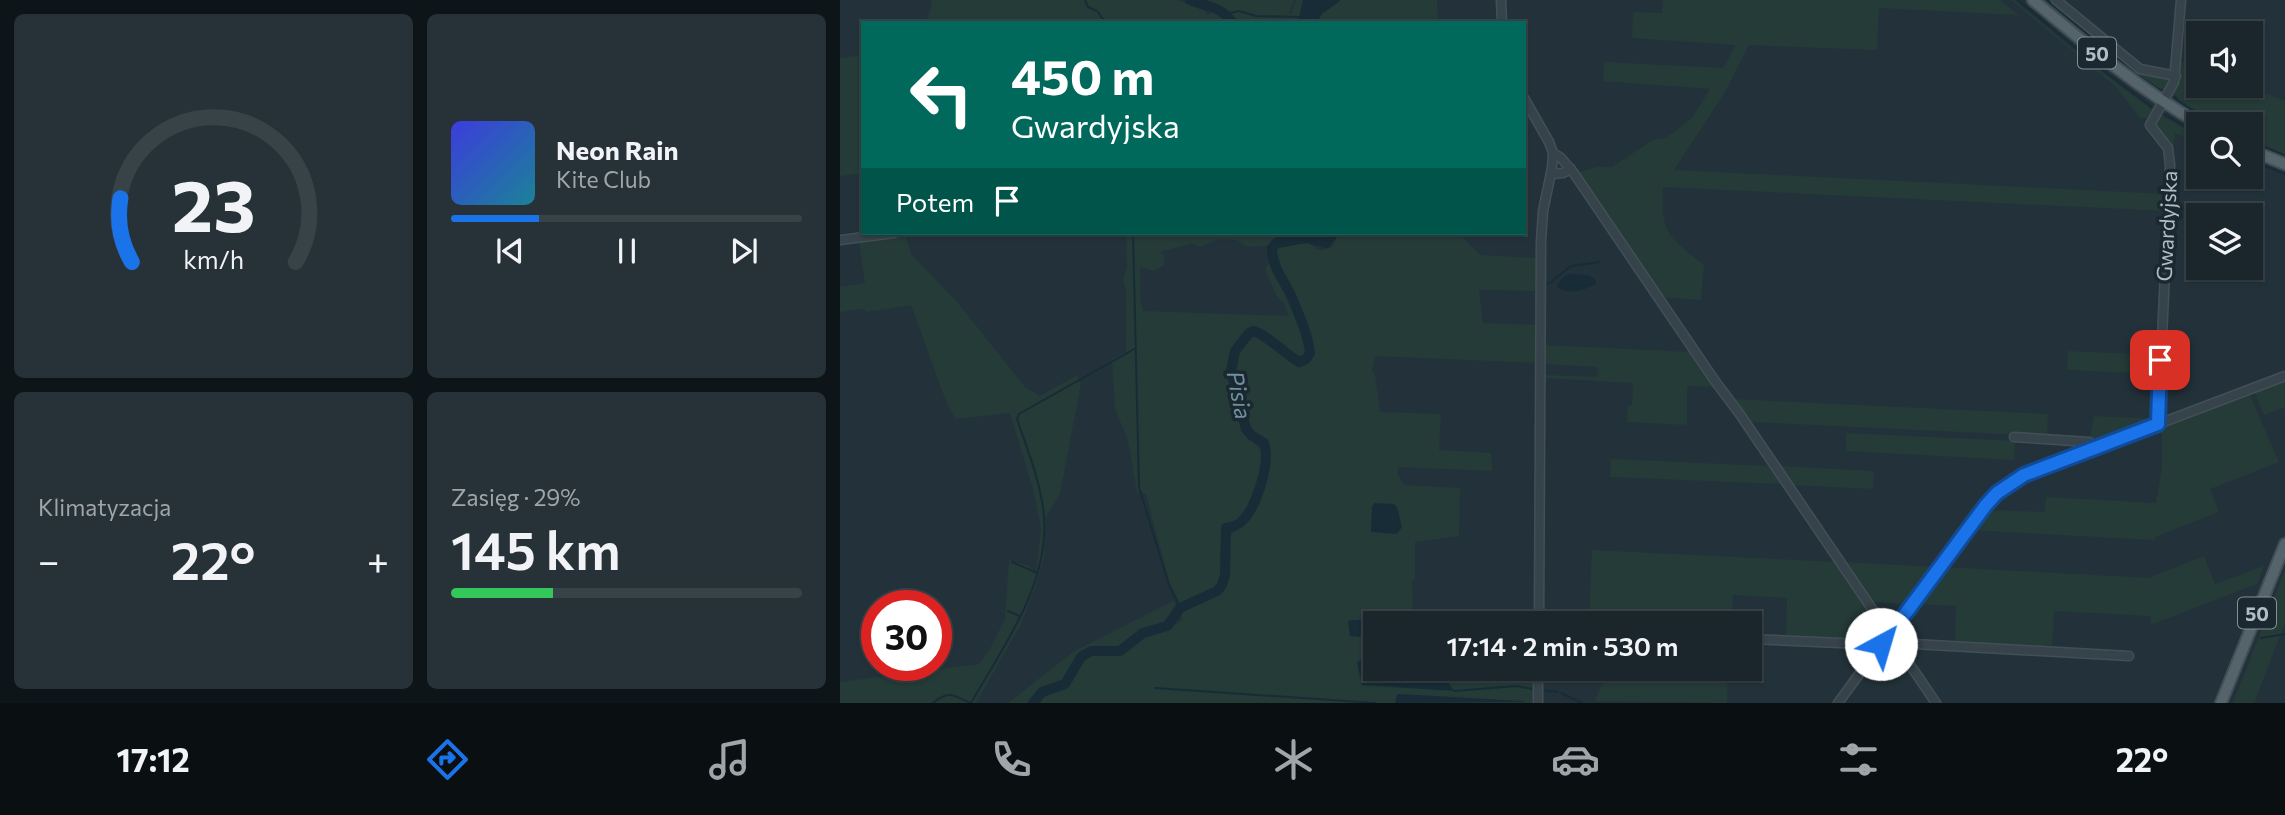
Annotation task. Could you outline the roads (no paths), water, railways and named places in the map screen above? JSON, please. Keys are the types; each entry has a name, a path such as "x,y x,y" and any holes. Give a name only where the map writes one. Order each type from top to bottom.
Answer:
{"main road":[{"name":"50","path":"2033,0 2108,62 2186,116"},
{"path":"2263,155 2285,164"},
{"name":"50","path":"2221,703 2285,544"}],"street":[{"path":"1501,0 1503,21"},
{"path":"2056,0 2140,69 2176,76"},
{"name":"Gwardyjska","path":"2158,424 2170,165 2168,148 2150,125 2176,76 2180,0"},
{"path":"1526,102 1553,152 1541,227 1539,611"},
{"path":"1553,152 1571,169 1936,703"},
{"path":"1551,174 1571,169"},
{"path":"840,240 879,235"},
{"path":"1762,640 1862,644 1881,640 1890,634 1986,505 1997,493 2024,475 2285,376"},
{"path":"2014,438 2089,442 2096,447"},
{"path":"1838,703 1880,647 1881,640"},
{"path":"1896,642 2129,656"},
{"path":"1538,681 1538,703"}],"water":[{"path":"1303,0 1340,0 1317,21 1296,21"},
{"path":"1569,274 1589,275 1596,280 1596,284 1571,292 1557,287"},
{"path":"1375,503 1393,504 1397,507 1402,527 1397,534 1371,532 1372,507"},
{"path":"1363,620 1363,637 1350,636 1348,621"},
{"path":"1363,659 1363,681 1447,681 1454,691 1362,685 1357,662"},
{"path":"1399,694 1523,701 1524,702 1395,703"}],"waterway":[{"path":"1085,0 1088,7 1097,11 1104,21"},
{"name":"Pisia","path":"1190,0 1218,10 1231,21"},
{"path":"2018,0 2101,69 2152,107"},
{"path":"2047,0 2136,74 2164,91"},
{"path":"1226,14 1239,11 1256,16 1298,17"},
{"path":"2175,97 2195,112"},
{"path":"2162,113 2186,127"},
{"path":"2263,147 2285,156"},
{"path":"2263,165 2285,174"},
{"path":"840,235 861,232"},
{"path":"1133,235 1139,487 1169,585 1180,608"},
{"name":"Pisia","path":"1033,703 1042,692 1065,684 1081,657 1091,651 1120,651 1143,633 1167,626 1180,608 1217,591 1222,585 1225,575 1226,528 1239,523 1252,507 1261,485 1266,451 1264,443 1246,429 1231,371 1235,351 1249,333 1254,331 1299,362 1306,359 1310,353 1306,333 1277,269 1272,248 1276,243 1307,238 1326,243 1332,235"},
{"path":"1545,284 1571,266 1600,262"},
{"path":"971,703 1032,591 1044,542 1040,493 1017,419 1019,414 1136,348"},
{"path":"1012,562 1037,573"},
{"path":"1008,611 1020,616"},
{"path":"2261,638 2285,634"},
{"path":"1454,691 1516,686 1533,689"},
{"path":"1155,688 1376,703"},
{"path":"1542,690 1558,692"},
{"path":"1561,693 1582,703"},
{"path":"933,703 947,695 970,703"}]}
